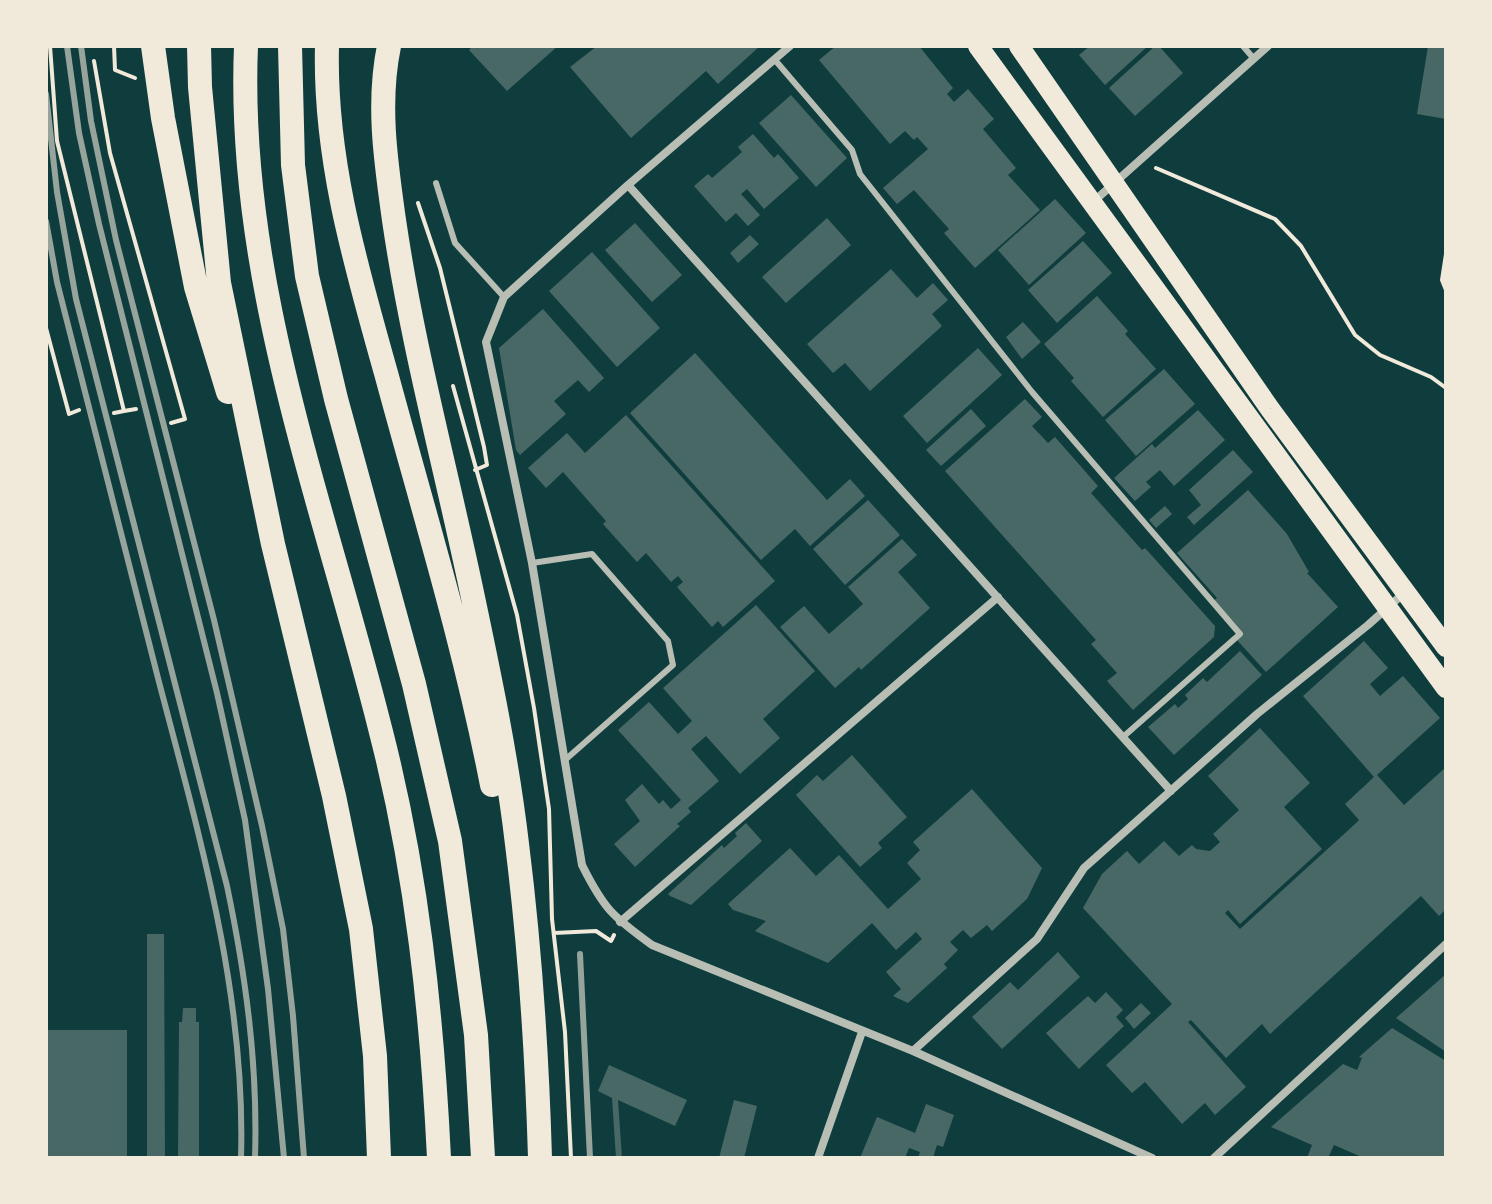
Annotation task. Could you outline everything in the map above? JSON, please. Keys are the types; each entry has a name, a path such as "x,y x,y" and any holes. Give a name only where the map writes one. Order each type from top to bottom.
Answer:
{"highway":[{"path":"153,46 163,118 196,287 273,544"},
{"path":"199,46 202,117 219,283 273,544 334,796 361,929 375,1056 379,1158"},
{"path":"246,46 249,174 266,288 299,435 382,733 406,843 430,1014 439,1158"},
{"path":"290,46 293,165 307,276 336,399 414,684 450,841 476,1035 483,1158"},
{"path":"327,46 328,114 338,192 482,738 528,956"},
{"path":"389,46 382,78 385,160 405,300 442,448 496,707 517,842 528,956 540,1158"}],"main road":[{"path":"978,46 1446,688"},
{"path":"1019,46 1270,409 1446,647"}],"street":[{"path":"790,46 504,297 486,342 532,563 582,865 600,902 620,922 652,945 913,1051 1152,1158"},
{"path":"1093,202 1268,46"},
{"path":"628,185 1171,791"},
{"path":"913,1051 1037,939 1084,868 1257,714 1404,592"},
{"path":"620,922 998,597"},
{"path":"1214,1158 1446,944"},
{"path":"818,1158 862,1032"}],"lane":[{"path":"1243,46 1254,59"},
{"path":"775,60 852,150 860,174 1032,392 1240,634 1123,737"},
{"path":"436,183 455,243 504,297"},
{"path":"532,563 592,554 668,641 673,665 565,760"}],"path":[{"path":"50,46 57,141 124,411"},
{"path":"94,61 110,153 185,419 171,423"},
{"path":"1139,161 1275,219 1301,246 1355,335 1380,355 1431,377 1446,388"},
{"path":"417,199 440,268 484,447 487,465 475,470"},
{"path":"1446,254 1442,280 1446,290"},
{"path":"46,328 69,414 79,410"},
{"path":"114,413 136,409"},
{"path":"554,933 596,931 611,941 620,922"}],"building":[{"path":"473,46 558,46 507,91 469,50"},
{"path":"597,46 760,46 718,84 706,71 631,138 570,67"},
{"path":"836,46 919,46 953,88 947,94 954,102 968,89 994,119 983,129 1016,168 1008,175 1040,210 975,268 944,233 949,229 914,190 897,204 883,188 928,149 917,137 914,140 905,131 890,144 819,60"},
{"path":"1090,46 1148,46 1105,85 1079,55"},
{"path":"1155,46 1159,46 1183,73 1135,116 1109,88"},
{"path":"1428,46 1446,46 1446,119 1417,114"},
{"path":"791,95 847,158 816,187 759,123"},
{"path":"753,134 774,158 778,154 799,178 764,209 747,189 741,194 760,215 748,226 736,213 726,222 694,186 708,174 712,178 742,152 738,147"},
{"path":"1055,199 1086,233 1029,285 998,250"},
{"path":"827,218 851,245 786,303 762,277"},
{"path":"635,223 682,275 652,302 605,250"},
{"path":"750,235 759,244 738,263 730,253"},
{"path":"1083,241 1112,273 1057,323 1028,290"},
{"path":"592,252 660,328 617,367 549,291"},
{"path":"891,269 917,298 933,283 948,300 932,314 942,326 870,391 845,363 833,373 807,344"},
{"path":"1097,296 1156,369 1103,417 1044,344"},
{"path":"543,309 604,378 589,392 578,380 554,401 566,414 520,455 516,450 499,348"},
{"path":"1023,322 1041,342 1022,359 1006,337"},
{"path":"978,348 1002,375 927,443 903,416"},
{"path":"695,353 827,500 850,479 865,496 810,546 795,529 761,560 630,413"},
{"path":"1164,369 1195,404 1136,456 1105,420"},
{"path":"1025,399 1042,417 1032,426 1048,443 1055,437 1098,486 1091,493 1215,626 1214,637 1133,710 1107,681 1117,673 1091,644 1096,640 945,471"},
{"path":"971,409 986,426 941,466 926,450"},
{"path":"1198,410 1225,440 1174,486 1160,470 1146,482 1151,487 1135,501 1114,478 1152,444 1155,448"},
{"path":"626,415 775,581 723,627 718,621 712,627 677,587 683,582 678,576 671,582 646,553 637,562 563,472 546,488 528,468 567,433 585,453"},
{"path":"1233,450 1253,472 1194,525 1187,517 1201,505 1189,490"},
{"path":"1248,490 1287,534 1307,573 1338,607 1266,672 1236,639 1242,633 1213,601 1217,598 1177,553"},
{"path":"868,500 900,535 845,585 813,549"},
{"path":"1165,506 1172,514 1156,528 1149,520"},
{"path":"902,539 917,555 898,572 930,608 861,670 859,667 835,688 780,627 804,606 829,634 863,604 848,587"},
{"path":"756,605 815,671 763,719 780,738 740,774 706,736 691,749 719,781 688,808 691,812 677,824 680,826 635,867 614,844 640,821 625,800 642,784 659,804 663,800 671,809 681,800 618,730 649,702 678,734 692,721 663,688"},
{"path":"1364,641 1388,668 1370,684 1380,696 1403,676 1440,718 1377,775 1404,805 1446,767 1446,909 1439,916 1421,896 1270,1034 1262,1024 1226,1058 1191,1020 1188,1022 1246,1087 1215,1115 1205,1103 1182,1124 1145,1082 1132,1093 1106,1065 1172,1004 1083,908 1102,874 1127,851 1139,864 1164,841 1179,856 1192,845 1196,849 1210,851 1220,842 1213,834 1239,810 1208,776 1260,728 1310,783 1284,807 1322,849 1240,924 1228,910 1225,913 1240,929 1355,824 1359,820 1345,804 1374,777 1303,696"},
{"path":"1240,651 1262,675 1174,755 1148,727 1175,704 1178,708 1188,699 1185,695 1203,678 1207,682"},
{"path":"852,755 907,817 878,843 882,848 860,867 796,795 817,775 823,781"},
{"path":"972,789 1042,868 1027,899 992,931 987,925 971,938 963,930 950,942 958,950 944,964 947,968 908,1003 893,996 901,989 886,972 922,939 916,932 896,950 872,923 828,963 755,931 766,921 733,910 728,904 790,848 816,876 839,855 888,909 921,879 907,863 920,850 913,842"},
{"path":"746,823 762,841 691,905 668,894 722,845 724,848"},
{"path":"147,934 164,934 165,1158 147,1158"},
{"path":"1058,952 1080,977 1002,1049 972,1017 1010,982 1018,990"},
{"path":"1446,974 1446,1052 1396,1018"},
{"path":"1106,992 1123,1010 1116,1017 1124,1026 1079,1069 1046,1033 1088,996 1095,1003"},
{"path":"1141,1003 1151,1013 1134,1029 1125,1018"},
{"path":"183,1008 196,1008 196,1022 199,1022 199,1158 178,1158 179,1022 182,1022"},
{"path":"1392,1028 1446,1061 1446,1158 1364,1158 1334,1145 1328,1158 1307,1158 1312,1145 1271,1127 1343,1064 1357,1070 1362,1058 1359,1057"},
{"path":"46,1030 127,1030 127,1158 46,1158"},
{"path":"609,1065 687,1100 675,1126 618,1100 622,1158 616,1158 612,1098 598,1091"},
{"path":"734,1100 757,1106 744,1158 719,1158"},
{"path":"926,1104 954,1115 943,1147 937,1145 933,1158 918,1158 920,1152 909,1148 905,1158 860,1158 877,1117 915,1133"}],"railway":[{"path":"67,46 79,133 99,224 217,693 245,820 268,989 284,1158"},
{"path":"81,46 91,121 116,240 214,620 283,929 304,1158"},
{"path":"46,94 57,192 76,299 234,920 252,1055 255,1158"},
{"path":"46,221 57,282 190,799 217,917 236,1037 241,1097 241,1158"},
{"path":"580,954 590,1158"}]}
